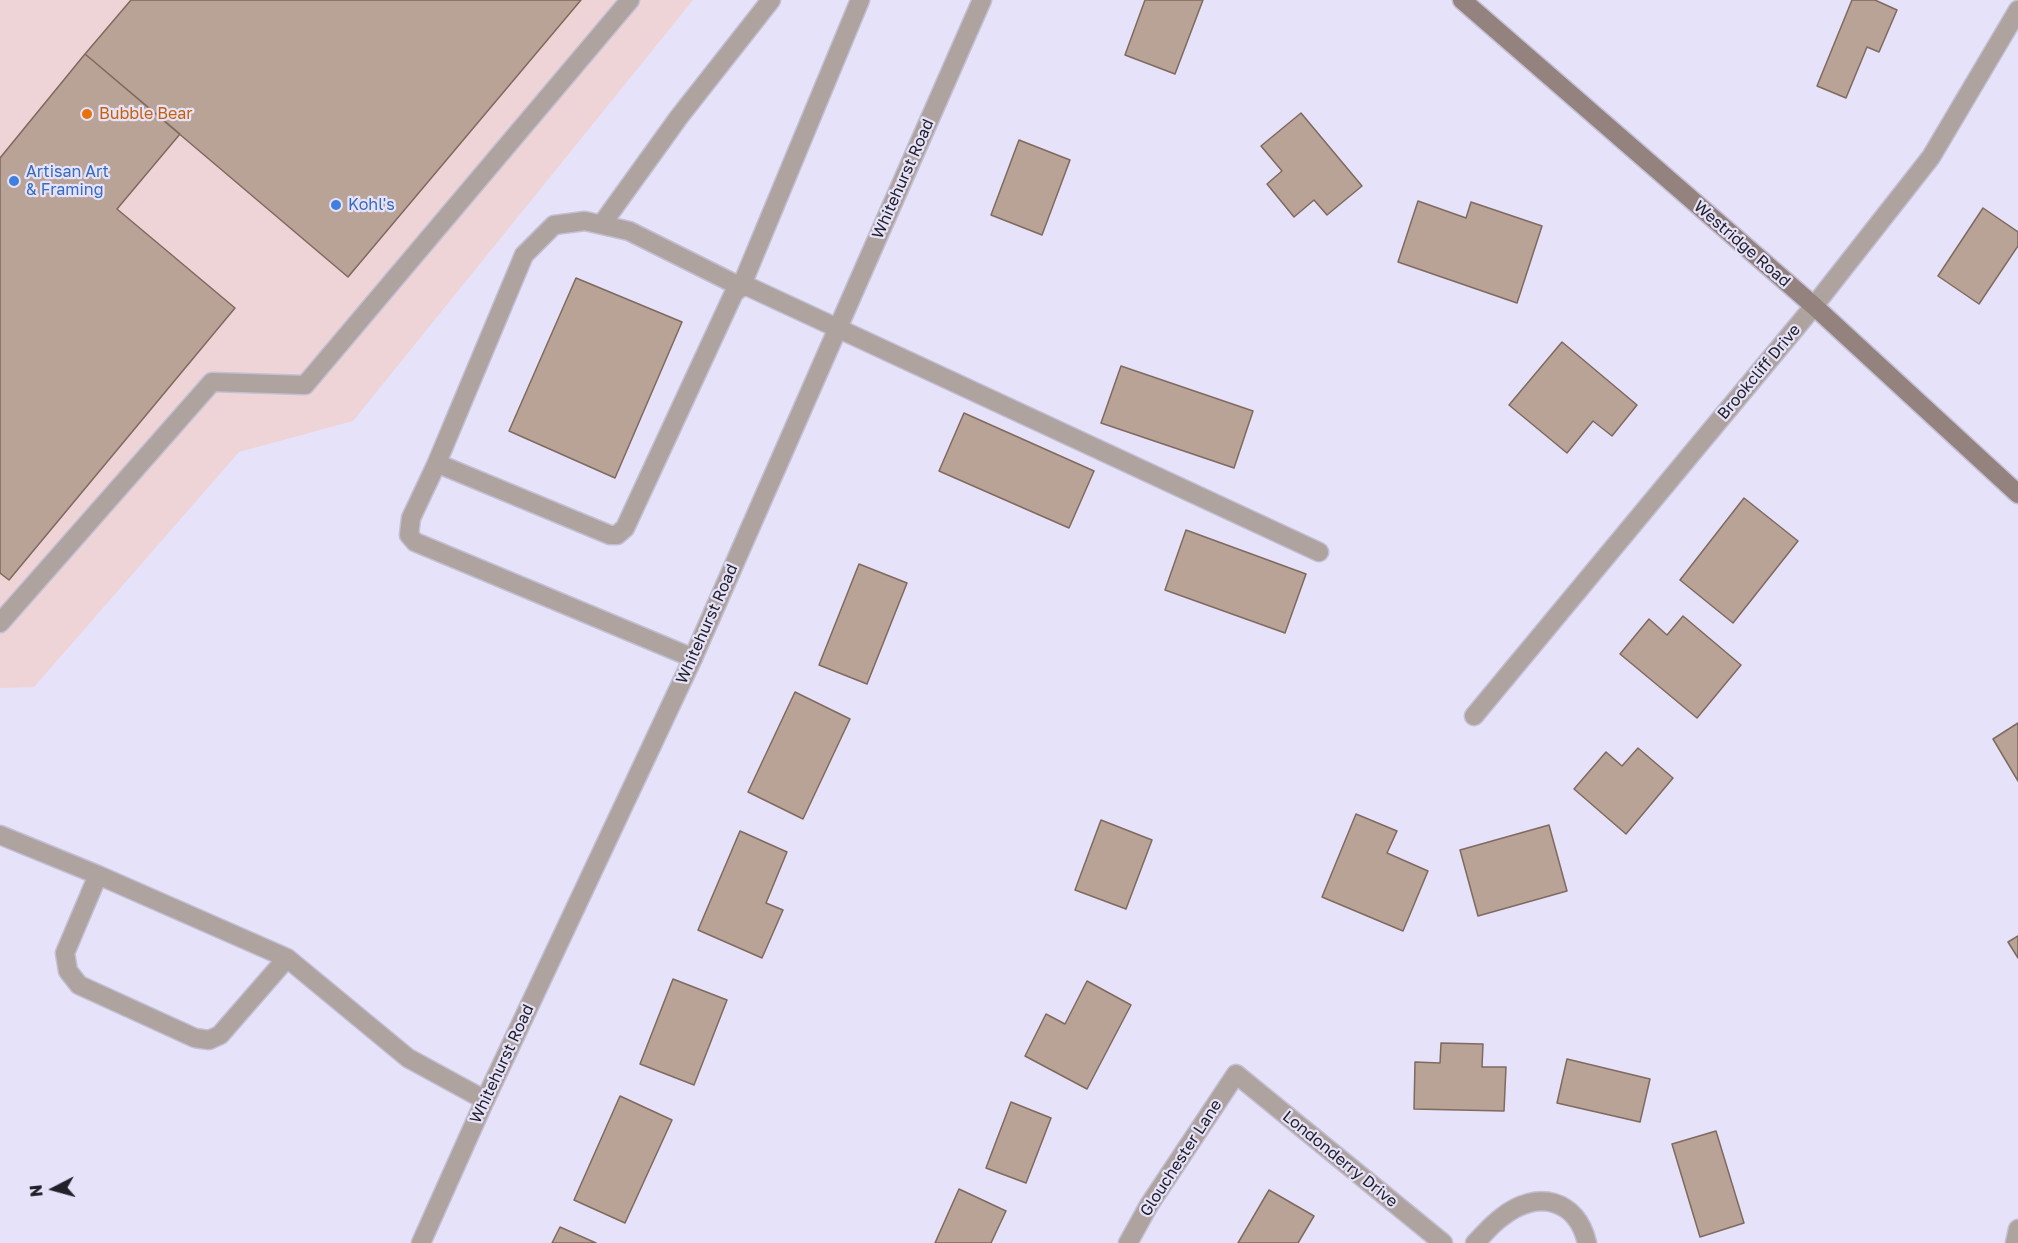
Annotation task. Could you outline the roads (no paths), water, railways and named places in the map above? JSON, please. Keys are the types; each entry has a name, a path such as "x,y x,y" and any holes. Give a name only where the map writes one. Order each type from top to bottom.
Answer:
{"main road":[{"name":"Westridge Road","path":"1462,0 1814,306 2018,494"}],"street":[{"path":"0,623 212,382 305,385 630,0"},
{"path":"602,224 679,117 771,0"},
{"path":"436,465 610,534 617,535 626,528 734,293 741,287 860,0"},
{"name":"Whitehurst Road","path":"421,1243 485,1100 693,658 982,0"},
{"name":"Brookcliff Drive","path":"1474,716 1814,306 1931,157 2018,10"},
{"path":"693,658 415,542 409,536 411,518 436,465 524,255 554,225 585,220 629,231 741,287 748,287 1319,552"},
{"path":"0,835 98,875 287,958 408,1058 485,1100"},
{"path":"98,875 65,953 68,971 79,985 195,1038 209,1040 219,1035 287,958"},
{"name":"Glouchester Lane","path":"1128,1243 1149,1205 1236,1074"},
{"name":"Londonderry Drive","path":"1236,1074 1443,1243"},
{"path":"1475,1243 1502,1216 1522,1206 1539,1202 1554,1203 1568,1208 1584,1227 1587,1243"},
{"path":"2015,1243 2018,1229"}],"place":[{"name":"Bubble Bear","path":"87,114"},
{"name":"Artisan Art & Framing","path":"14,181"},
{"name":"Kohl's","path":"336,205"}]}
